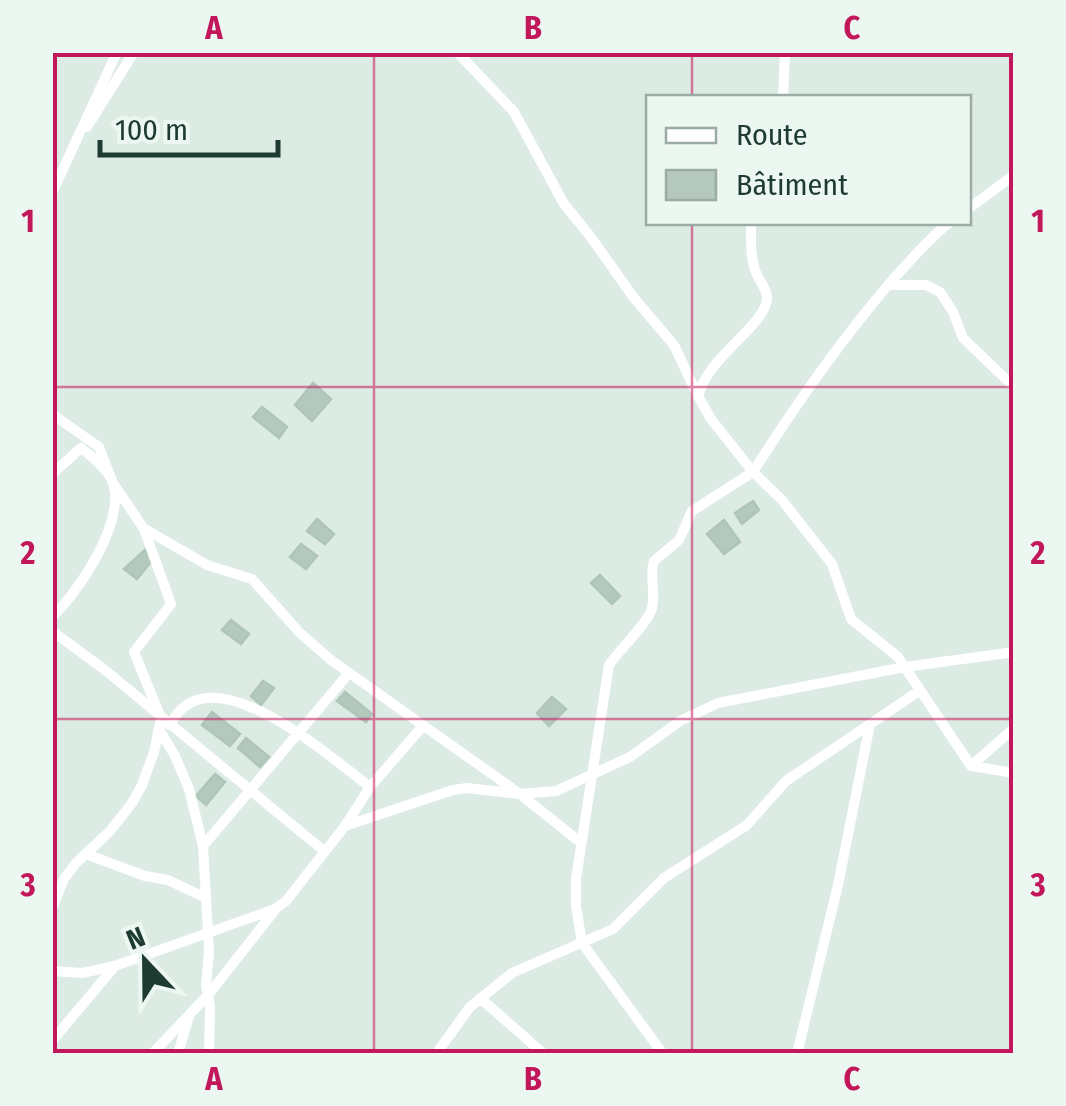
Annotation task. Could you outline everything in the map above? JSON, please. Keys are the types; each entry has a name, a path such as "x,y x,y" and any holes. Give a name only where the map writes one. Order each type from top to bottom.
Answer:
{"street":[{"path":"52,193 117,52"},
{"path":"72,149 134,52"},
{"path":"457,52 505,100 564,204 674,345 712,419 832,564 851,619 905,667 971,766 1014,773"},
{"path":"783,95 786,52"},
{"path":"971,207 1014,175"},
{"path":"698,396 712,364 736,343 766,304 767,294 756,274 751,252 751,225"},
{"path":"663,1054 582,943 576,906 580,842 594,776 609,666 625,641 650,616 654,560 680,540 692,511 753,472 814,380 889,285 946,225"},
{"path":"889,285 926,285 940,292 964,338 1014,387"},
{"path":"52,414 96,444 113,483 112,525 69,601 52,617"},
{"path":"52,465 96,444"},
{"path":"86,452 144,529 171,604 134,652 189,790 203,846 209,1054"},
{"path":"52,474 68,460"},
{"path":"144,529 207,565 252,578 300,632 349,673 520,794 580,842"},
{"path":"52,631 324,852"},
{"path":"345,826 453,790 520,794 556,791 630,757 698,710 718,703 905,667 1014,652"},
{"path":"203,846 349,673"},
{"path":"436,1054 480,998 520,967 616,927 664,878 747,825 786,781 919,691"},
{"path":"52,908 64,880 110,831 142,785 163,724 184,707 208,698 253,708 300,733 370,787"},
{"path":"797,1054 838,886 870,724"},
{"path":"52,971 82,973 115,966 286,902 370,787 422,727"},
{"path":"971,766 1014,728"},
{"path":"86,854 145,876 168,880 204,897"},
{"path":"152,1054 208,996 275,909"},
{"path":"52,1041 115,966"},
{"path":"480,998 544,1053"},
{"path":"178,1054 190,1014"}],"building":[{"path":"313,383 331,399 312,421 295,405"},
{"path":"262,407 287,427 279,438 253,417"},
{"path":"753,501 759,510 742,524 735,513"},
{"path":"317,519 334,534 325,544 307,531"},
{"path":"724,520 740,542 724,554 707,534"},
{"path":"301,544 317,556 306,569 290,557"},
{"path":"145,550 154,558 137,579 124,569"},
{"path":"600,575 620,596 612,604 591,583"},
{"path":"231,620 249,634 241,644 222,630"},
{"path":"263,681 274,688 261,705 251,696"},
{"path":"345,692 372,714 366,722 337,701"},
{"path":"552,697 566,709 549,726 537,713"},
{"path":"212,712 240,734 230,746 202,725"},
{"path":"246,738 269,757 260,767 238,748"},
{"path":"215,774 225,782 206,805 196,796"}]}
